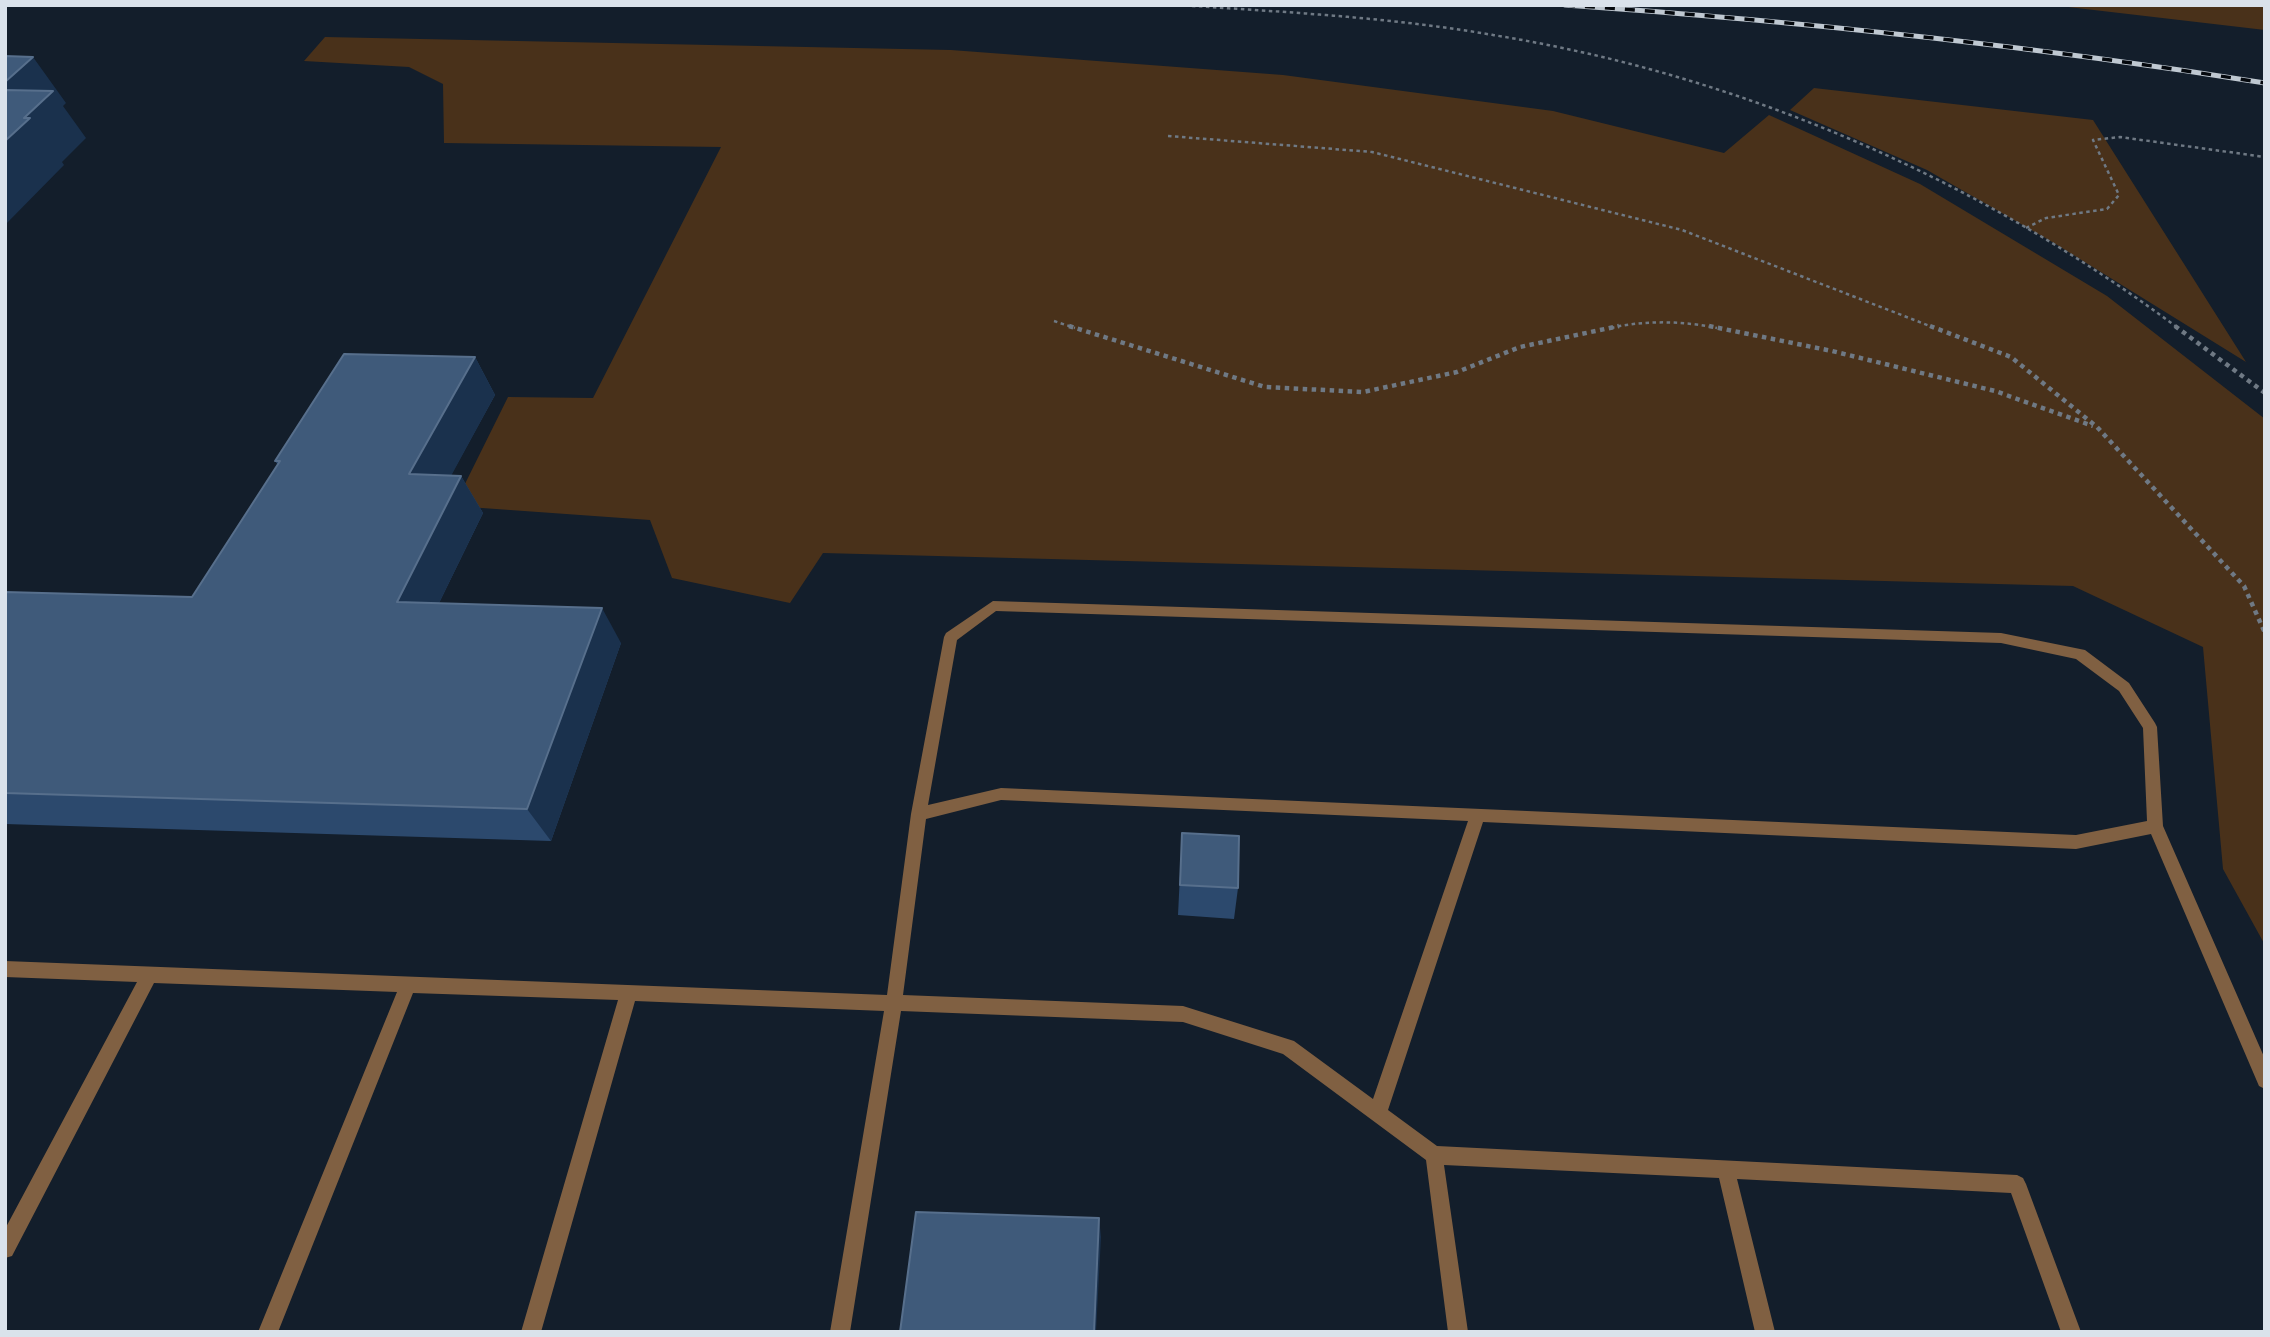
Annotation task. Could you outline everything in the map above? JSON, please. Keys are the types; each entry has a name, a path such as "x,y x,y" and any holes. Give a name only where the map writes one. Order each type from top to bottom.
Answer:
{"lane":[{"path":"839,1332 894,1003 919,814 951,637 993,606 2014,641 2080,654 2124,687 2150,727 2155,826 2265,1080"},
{"path":"919,814 1001,794 2076,842 2155,826"},
{"path":"1378,1112 1478,816"},
{"path":"5,969 1183,1014 1288,1047 1434,1155 2017,1184 2071,1332"},
{"path":"5,1249 149,975"},
{"path":"268,1332 408,985"},
{"path":"531,1332 629,993"},
{"path":"1434,1155 1458,1332"},
{"path":"1726,1170 1765,1332"}],"path":[{"path":"1178,5 1393,20 1498,35 1612,59 1707,85 1850,139 1925,173 2026,228 2127,291 2265,393"},
{"path":"1168,136 1372,152 1682,229 2011,357 2097,428 2244,586 2265,633"},
{"path":"2026,228 2046,218 2107,209 2119,195 2093,140 2120,137 2265,158"},
{"path":"1054,321 1265,387 1363,392 1457,372 1520,347 1627,324 1700,324 1832,351 1994,391 2097,428"}],"shaded area":[{"path":"2051,5 2265,5 2265,30"},
{"path":"325,37 951,50 1283,75 1553,111 1724,153 1769,115 1920,184 2107,296 2265,419 2265,945 2223,869 2203,647 2073,586 823,553 790,603 672,578 650,520 454,506 508,397 593,398 721,147 444,143 443,84 409,67 304,61"},
{"path":"1814,88 2093,120 2246,362 2054,243 1927,170 1790,110"}],"building":[{"path":"5,56 33,57 5,82"},
{"path":"5,90 53,91 24,118 30,118 5,141"},
{"path":"344,354 475,357 409,474 461,476 397,602 602,608 527,809 5,793 5,592 192,597 280,461 275,461"},
{"path":"1182,833 1239,836 1238,888 1180,885"},
{"path":"916,1212 1099,1218 1094,1332 900,1332"}],"railway":[{"path":"1565,5 1916,36 2091,57 2265,83"}]}
